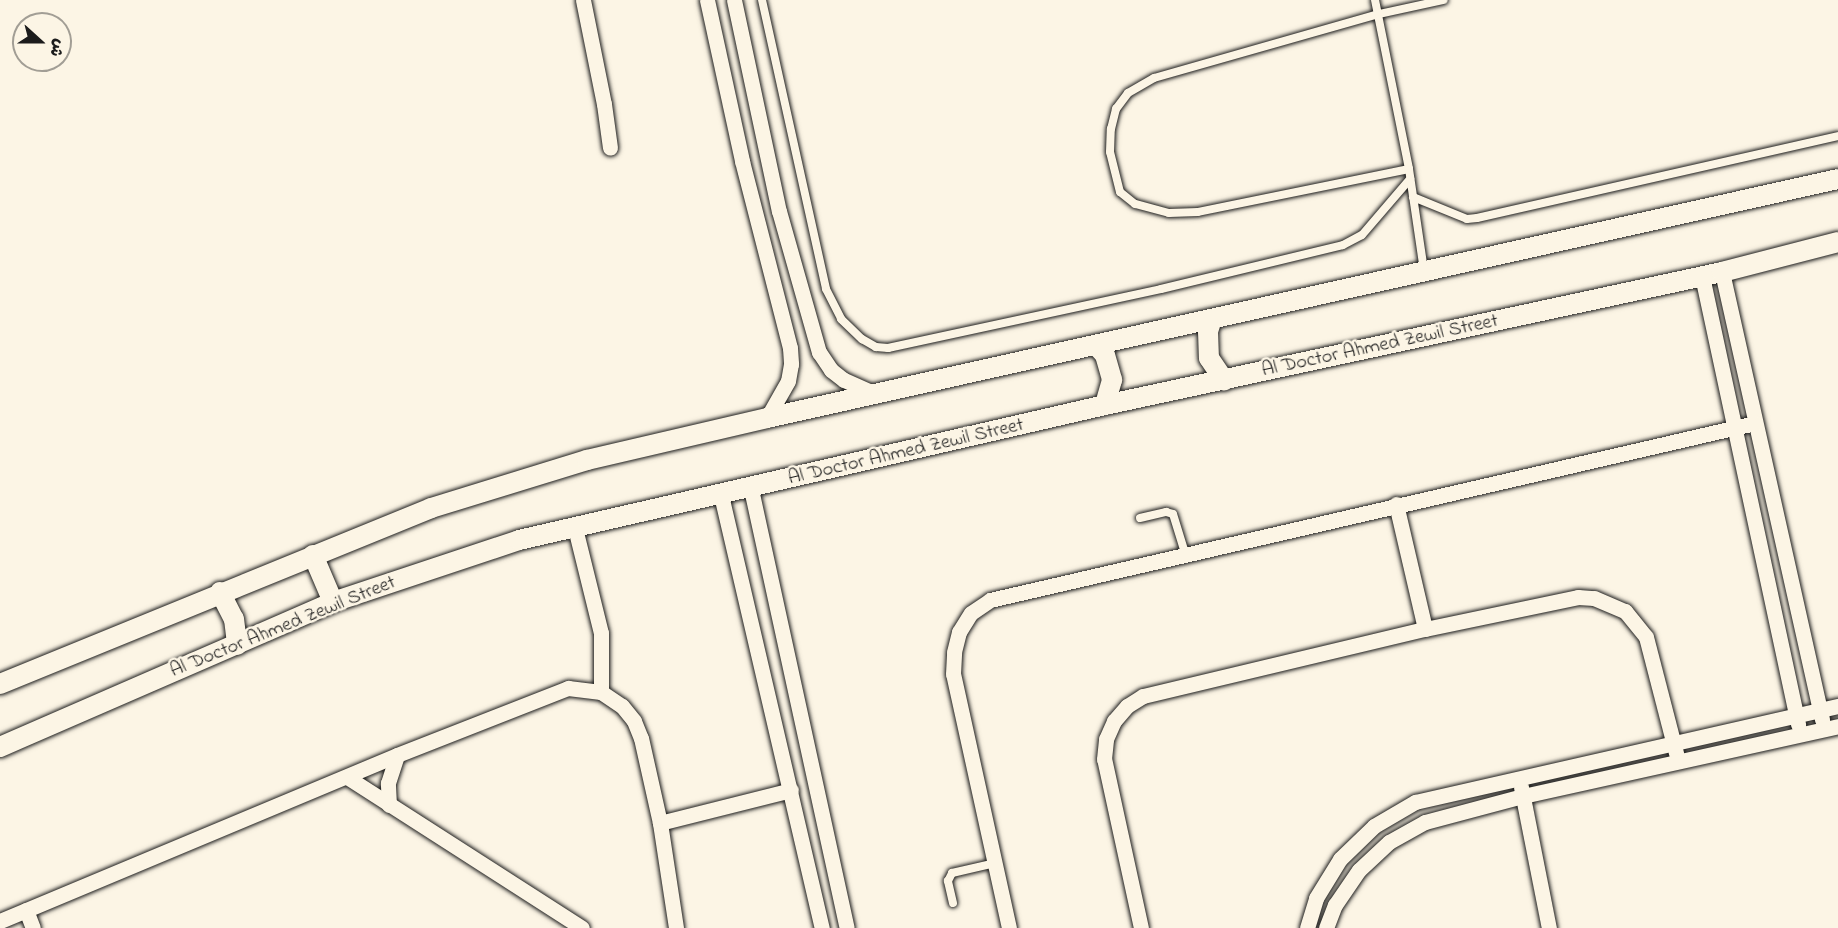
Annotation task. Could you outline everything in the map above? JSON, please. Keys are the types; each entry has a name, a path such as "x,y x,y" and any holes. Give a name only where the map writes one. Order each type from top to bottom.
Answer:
{"street":[{"path":"583,0 602,93 610,148"},
{"path":"707,0 756,217 790,348 791,364 783,394 767,418"},
{"path":"734,0 779,211 819,352 831,370 844,380 875,394"},
{"path":"0,684 220,592 474,493 587,460 1838,179"},
{"path":"756,217 779,211"},
{"name":"Al Doctor Ahmed Zewil Street","path":"0,747 333,602 519,540 751,489 1105,405 1722,272 1838,242"},
{"path":"1326,928 1346,887 1373,855 1389,842 1416,826 1445,815 1523,796 1831,727 1820,710 1722,272"},
{"path":"1702,276 1800,734"},
{"path":"1212,319 1208,332 1209,358 1224,381"},
{"path":"1096,345 1105,355 1112,380 1105,405"},
{"path":"1009,928 953,674 954,652 959,632 971,613 990,600 1395,504 1755,423"},
{"path":"751,489 847,928"},
{"path":"721,495 822,928"},
{"path":"1395,504 1425,629"},
{"path":"575,528 601,633 601,692"},
{"path":"313,555 333,602"},
{"path":"220,592 234,619 237,645"},
{"path":"1141,928 1104,759 1106,739 1114,721 1126,706 1143,696 1425,629 1578,597 1610,603 1625,611 1646,637 1678,761"},
{"path":"0,921 397,755 568,688 601,692 621,706 634,721 641,738 660,823 673,924"},
{"path":"1307,928 1316,898 1327,878 1348,850 1374,826 1415,802 1838,706"},
{"path":"389,805 388,783 397,755"},
{"path":"347,777 582,928"},
{"path":"1519,778 1549,928"},
{"path":"660,823 791,790"},
{"path":"26,910 33,928"}],"lane":[{"path":"762,0 826,289 841,319 862,339 876,347 888,348 1161,290 1343,245 1362,234 1410,179"},
{"path":"1376,0 1409,169 1424,272"},
{"path":"1409,169 1198,212 1168,213 1135,204 1120,192 1110,152 1111,129 1116,110 1128,93 1154,78 1379,14 1444,0"},
{"path":"1413,197 1467,219 1477,218 1838,136"},
{"path":"1140,518 1166,512 1173,514 1185,553"},
{"path":"953,903 948,881 952,873 995,863"}]}
